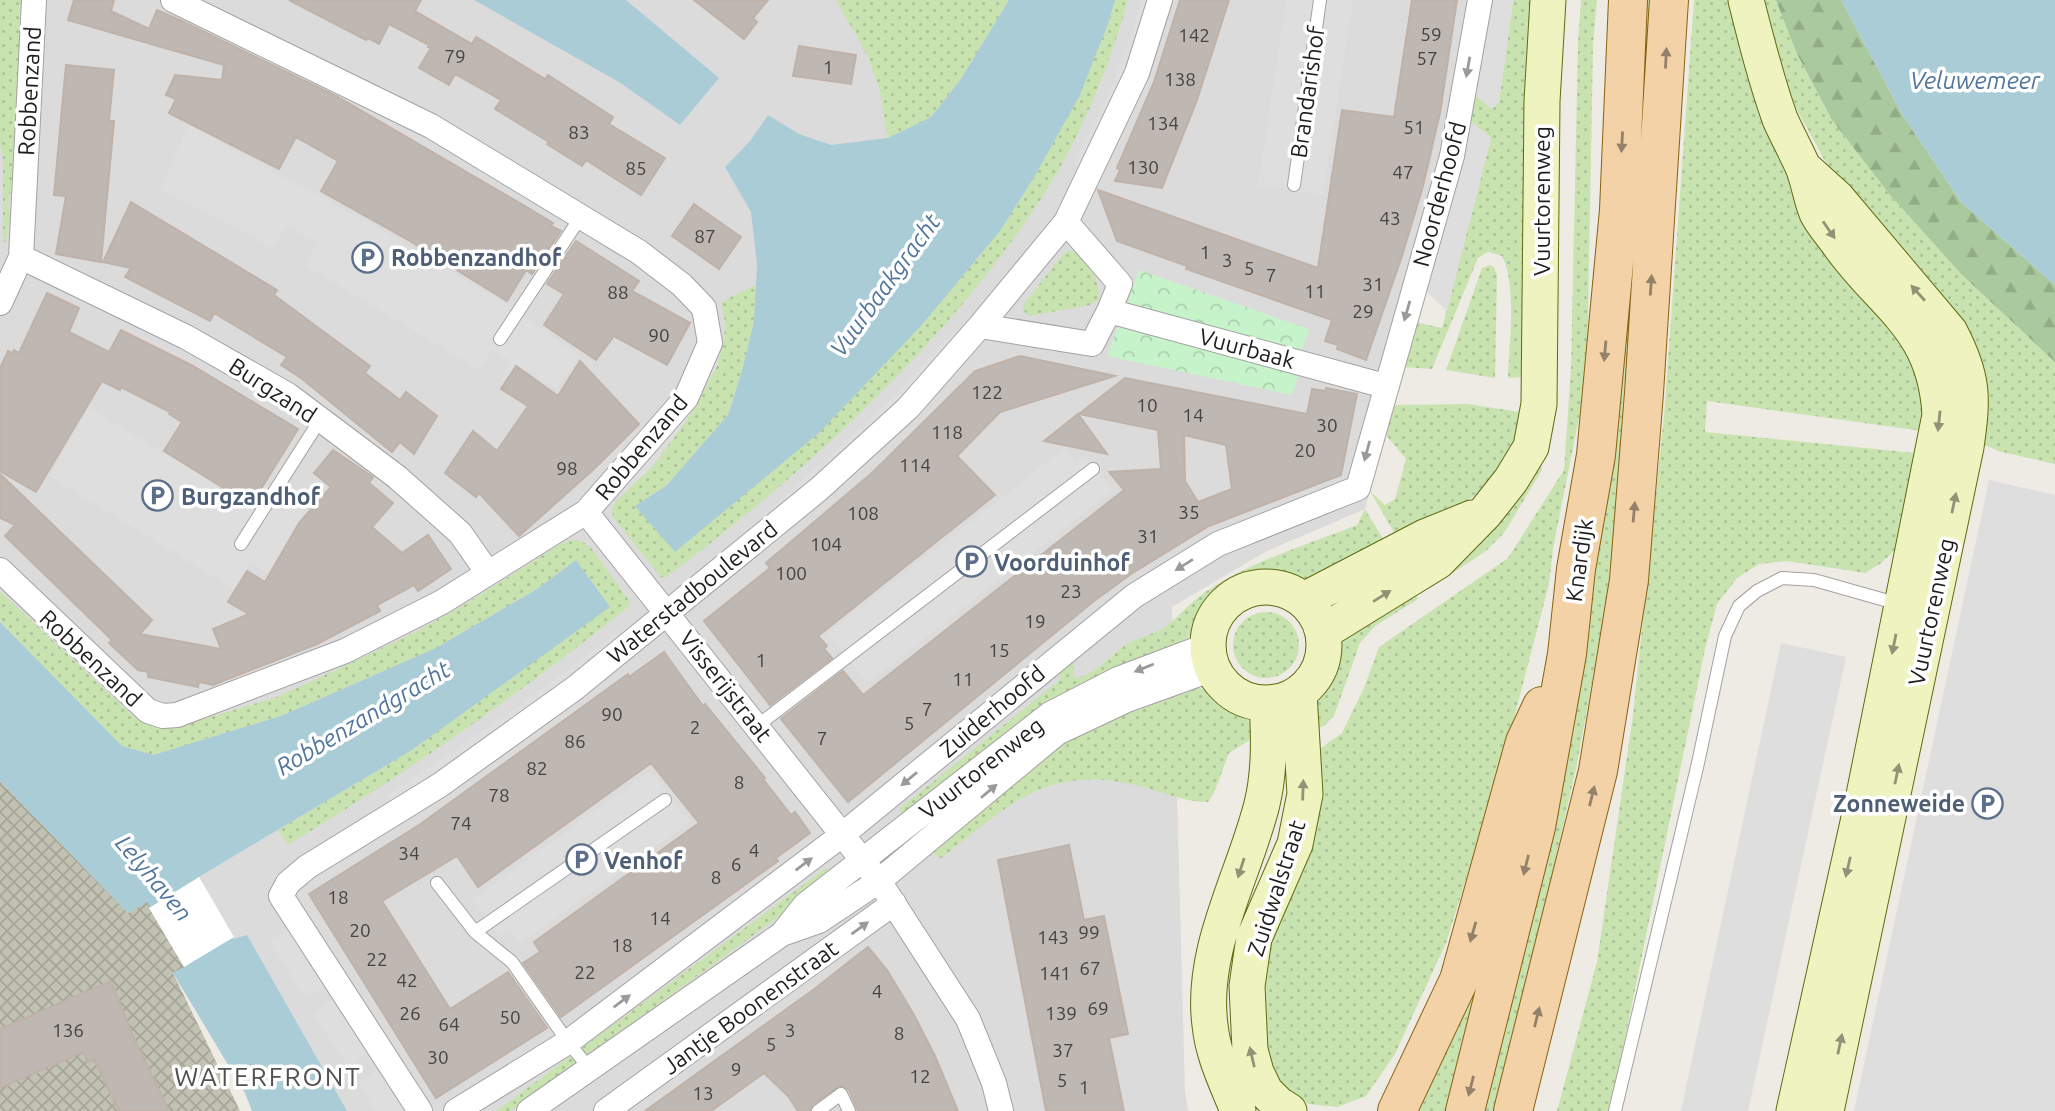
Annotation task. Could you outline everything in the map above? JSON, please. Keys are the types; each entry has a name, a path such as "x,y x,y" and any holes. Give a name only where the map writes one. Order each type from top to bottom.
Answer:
{"main road":[{"name":"Knardijk","path":"1465,1111 1536,827 1567,654 1576,569 1596,455 1616,237 1628,0"},
{"path":"1513,1111 1598,771 1629,580 1669,0"},
{"path":"1396,1111 1460,979 1525,742 1567,654"},
{"path":"1368,1111 1417,1069"}],"street":[{"name":"Robbenzand","path":"0,303 21,257 34,0"},
{"name":"Robbenzand","path":"0,570 148,711 163,716 177,715 345,651 442,602 586,512 685,398 710,343 704,308 682,285 639,252 431,126 173,0"},
{"name":"Waterstadboulevard","path":"420,1111 281,896 288,883 300,872 440,785 541,712 819,489 908,408 1066,222 1137,73 1160,0"},
{"name":"Noorderhoofd","path":"1385,386 1452,156 1480,0"},
{"name":"Vuurtorenweg","path":"1324,632 1438,561 1485,513 1511,480 1531,447 1539,404 1542,101 1548,0"},
{"name":"Vuurtorenweg","path":"1746,0 1762,64 1781,121 1803,168 1837,198 1950,332 1962,354 1970,380 1972,403 1966,447 1916,609 1863,800 1794,1111"},
{"path":"980,326 1092,344 1120,284 1066,222"},
{"name":"Burgzand","path":"21,257 186,337 288,395 397,477 460,533 488,573"},
{"name":"Vuurbaak","path":"1109,311 1385,386"},
{"name":"Zuiderhoofd","path":"568,1042 842,835 1134,596 1218,544 1358,488 1385,386"},
{"name":"Visserijstraat","path":"586,512 879,881 968,1019 994,1083 1001,1111"},
{"name":"Vuurtorenweg","path":"1304,600 1425,537 1485,513"},
{"path":"1254,587 1281,588 1304,600 1317,615 1324,632 1324,655 1315,676 1283,698 1245,699 1226,687 1210,657 1213,619 1230,598 1254,587"},
{"name":"Vuurtorenweg","path":"1826,1111 1916,609"},
{"name":"Vuurtorenweg","path":"782,934 805,905 1050,714 1118,679 1210,657"},
{"name":"Vuurtorenweg","path":"528,1111 782,934 819,921 879,881 1057,733 1210,657"},
{"name":"Zuidwalstraat","path":"1217,1111 1213,1090 1215,1052 1209,1011 1216,944 1262,803 1269,746 1283,698"},
{"name":"Zuidwalstraat","path":"1283,698 1305,794 1294,844 1254,938 1247,986 1250,1050 1256,1072 1265,1091 1289,1111"},
{"name":"Jantje Boonenstraat","path":"606,1111 894,903"},
{"path":"456,1111 568,1042"},
{"name":"Zuidwalstraat","path":"1215,1052 1238,1111"}],"lane":[{"name":"Brandarishof","path":"1294,185 1320,0"},
{"path":"500,339 580,218"},
{"path":"241,544 320,420"},
{"path":"757,726 1093,469"},
{"path":"1615,1111 1726,636 1739,606 1757,591 1782,578 1814,580 1916,609"},
{"path":"475,932 665,800"},
{"path":"437,883 475,932 512,962 589,1068"},
{"path":"818,1111 841,1094 849,1111"}],"shaded area":[{"path":"0,0 1479,0 1454,173 1365,509 1265,552 1172,607 1185,1091 1188,1111 316,1111 0,670"},
{"path":"1141,0 1151,0 1137,46 1082,169 1074,165 1106,100 1130,39"},
{"path":"1286,0 1353,0 1323,195 1258,186"},
{"path":"1489,0 1513,0 1499,102 1492,109 1473,94"},
{"path":"1470,121 1491,138 1447,311 1425,290"},
{"name":"Robbenzandhof","path":"189,125 376,227 500,300 580,356 556,389 527,370 515,388 501,378 512,361 492,349 479,370 305,265 317,242 286,226 273,248 160,189"},
{"path":"953,332 960,339 902,402 772,521 765,514 894,397"},
{"path":"717,339 722,342 717,366 682,427 650,469 618,498 626,480"},
{"name":"Burgzandhof","path":"89,408 252,506 265,485 306,509 269,574 250,563 234,589 49,476"},
{"name":"Voorduinhof","path":"1065,448 1076,463 1085,455 1113,490 868,683 828,633"},
{"name":"Zonneweide","path":"1989,480 2055,495 2055,1111 1854,1111"},
{"path":"618,632 625,639 392,804 386,796 519,706"},
{"path":"1781,643 1846,657 1748,1111 1681,1111"},
{"name":"Venhof","path":"650,771 690,822 521,943 509,928 498,935 473,899"},
{"path":"0,781 128,913 147,901 186,967 173,973 240,1111 0,1111"},
{"path":"291,929 326,986 305,998 270,942"},
{"path":"334,999 370,1053 348,1067 313,1013"},
{"path":"378,1069 405,1111 376,1111 358,1083"}],"green space":[{"path":"0,0 23,0 19,7 20,86 17,144 5,245 3,158 0,144"},
{"path":"836,0 1009,0 961,79 931,117 888,138 879,88 868,57"},
{"path":"1115,0 1128,0 1112,51 1081,128 1041,199 1003,253 961,306 869,405 820,451 717,538 665,578 661,577 615,520 611,510 675,436 708,384 722,347 725,329 721,302 756,285 754,321 728,415 667,485 636,506 675,551 819,433 958,282 1000,231 1033,179 1108,24"},
{"path":"1513,0 1536,0 1530,376 1520,438 1481,492 1399,541 1370,491 1385,505 1395,499 1406,459 1385,434 1393,405 1468,404 1520,412 1523,377 1508,378 1511,298 1507,268 1502,256 1488,252 1478,258 1432,369 1403,367 1415,322 1442,328 1491,138 1470,121 1473,94 1499,102"},
{"path":"1581,0 1597,0 1593,45 1587,377 1553,549 1549,584 1501,768 1446,943 1395,1054 1366,1096 1337,1107 1308,1104 1273,1079 1255,1026 1266,941 1314,753 1342,733 1364,688 1379,647 1508,558 1564,470 1571,369"},
{"path":"1642,0 1656,0 1640,299 1606,606 1577,764 1512,1050 1496,1111 1479,1111 1498,1045"},
{"path":"1694,0 1731,0 1916,346 1929,432 1707,401 1705,432 1925,454 1910,529 1894,551 1865,573 1787,561 1759,564 1737,578 1717,604 1705,649 1610,1111 1557,1111 1597,962 1633,715 1664,416"},
{"path":"1762,0 1777,0 1797,54 1832,120 1890,195 1962,275 2055,362 2055,464 1998,451 1977,441 1795,106 1777,60"},
{"path":"1776,0 1841,0 1903,116 1961,202 2055,285 2055,362 1962,275 1890,195 1832,120 1797,54"},
{"path":"1068,250 1080,256 1091,269 1098,286 1098,300 1090,305 1029,316 1023,310 1023,305"},
{"path":"1490,265 1494,267 1497,276 1495,378 1446,370 1482,268"},
{"path":"1139,270 1309,329 1301,352 1126,306"},
{"path":"1120,322 1299,373 1292,395 1107,356"},
{"path":"1534,463 1542,467 1542,470 1504,533 1486,551 1429,589 1422,578"},
{"path":"1365,509 1388,547 1303,585 1273,576 1254,576 1236,583 1210,604 1189,637 905,819 899,809 1061,679 1057,669 1073,656 1074,678 1089,673 1127,644 1165,627 1210,589 1245,569 1357,525"},
{"path":"575,540 591,548 631,603 627,608 462,732 288,845 278,830 412,750 609,607 576,560 537,589 436,648 281,716 153,755 122,746 0,622 0,591 130,713 152,724 178,727 277,697 355,661 462,606 562,543"},
{"path":"1411,587 1418,599 1375,626 1360,643 1334,716 1324,726 1308,731 1312,707 1332,671 1344,634 1365,616"},
{"path":"1266,612 1289,622 1299,645 1289,668 1266,678 1243,668 1233,645 1243,622"},
{"path":"1198,687 1242,711 1253,738 1229,753 1208,802 1188,800 1130,784 1099,780 1072,781 1048,786 1026,796 984,824 940,859 929,848 1028,767 1081,730 1135,704"},
{"path":"1511,825 1449,1111 1409,1111"},
{"path":"826,868 832,875 831,879 511,1111 496,1111"}],"water":[{"path":"474,0 626,0 719,78 680,125 619,82"},
{"name":"Vuurbaakgracht","path":"1009,0 1115,0 1079,97 1033,179 1000,231 921,326 819,433 675,552 635,506 667,485 728,415 754,321 757,264 751,212 725,167 750,141 768,115 799,134 831,145 888,138 931,117 961,79"},
{"name":"Veluwemeer","path":"1841,0 2055,0 2055,285 1961,202 1903,116"},
{"path":"576,560 610,607 412,750 197,878 233,939 247,935 347,1111 252,1111 245,1093 173,973 186,966 147,902 128,913 0,781 0,622 122,746 153,755 281,716 436,648 537,589"}],"pier":[{"path":"199,877 234,937 184,967 149,908"}],"building":[{"path":"74,0 114,0 111,11 149,29 157,10 182,21 336,96 530,209 561,231 532,274 526,270 507,301 410,241 321,191 338,161 296,137 279,169 169,113 176,99 166,95 175,75 222,80 224,65 68,20"},
{"path":"289,0 421,0 415,11 472,44 476,37 545,79 548,75 613,117 609,124 665,158 641,195 586,160 582,166 495,109 501,100 455,74 449,85 419,68 431,48 429,45 389,24 379,44 368,38 366,40"},
{"path":"694,0 768,0 753,18 757,22 744,39"},
{"path":"1180,0 1229,0 1197,100 1162,188 1115,181 1120,170 1117,168 1154,82"},
{"path":"1412,0 1457,0 1440,113 1423,186 1366,360 1337,349 1338,345 1325,341 1332,320 1186,269 1187,266 1117,241 1098,190 1318,268 1342,110 1394,117"},
{"path":"799,46 856,55 851,84 793,76"},
{"path":"66,65 114,70 109,121 114,121 101,262 56,254 66,196 54,195"},
{"path":"131,202 277,290 274,295 370,366 365,373 400,400 406,392 437,416 414,454 400,442 392,452 301,378 281,365 287,357 214,313 210,321 125,277 131,268 103,262"},
{"path":"694,204 741,237 719,269 672,236"},
{"path":"576,241 639,281 632,291 690,323 667,365 614,336 596,360 544,325 564,294 547,284"},
{"path":"47,293 79,308 69,332 109,352 121,330 193,366 298,429 251,505 164,451 182,422 169,414 170,412 121,387 120,390 102,381 36,492 0,471 0,368 8,351 19,353"},
{"path":"1020,356 1115,376 1000,412 957,456 995,495 818,636 827,646 824,649 832,658 770,705 704,621 770,568 766,563 873,472 975,371"},
{"path":"580,361 639,424 595,468 519,536 479,493 476,497 445,473 473,431 497,451 528,406 501,389 516,366 558,396"},
{"path":"1125,378 1307,414 1312,389 1325,391 1326,388 1357,394 1341,475 1209,526 1131,574 1094,601 848,802 781,719 843,671 863,695 1124,490 1109,472 1161,469 1158,430 1079,414","holes":["1184,435 1226,445 1232,489 1198,502 1185,481"]},
{"path":"1078,414 1107,454 1044,441"},
{"path":"333,450 373,477 369,483 393,503 372,527 402,553 428,535 451,569 418,591 414,585 377,605 380,611 317,644 213,685 199,682 198,687 148,677 148,672 138,670 109,643 112,640 5,536 15,525 0,518 0,474 152,620 140,634 221,649 213,629 249,614 228,602 247,571 265,582 299,523 331,487 314,473"},
{"path":"664,652 703,706 705,704 765,778 763,779 791,815 795,812 810,833 776,858 778,861 561,1017 523,963 540,952 534,942 699,823 651,763 478,887 457,856 382,901 450,1009 508,972 547,1028 436,1098 309,894 419,825 628,674 629,677"},
{"path":"1069,845 1084,920 1104,916 1128,1034 1109,1038 1124,1111 1046,1111 998,860"},
{"path":"868,947 887,970 914,1015 958,1111 858,1111 849,1090 841,1085 813,1104 809,1111 798,1111 788,1096 764,1073 711,1111 645,1111 813,990"},
{"path":"111,981 131,1032 169,1111 119,1111 94,1059 88,1062 83,1052 0,1088 0,1029"}],"place":[{"name":"Robbenzandhof","path":"368,257"},
{"name":"Burgzandhof","path":"158,496"},
{"name":"Voorduinhof","path":"971,562"},
{"name":"Zonneweide","path":"1988,803"},
{"name":"Venhof","path":"581,860"}],"district":[{"name":"WATERFRONT","path":"268,1076"}],"water label":[{"name":"Robbenzandgracht","path":"363,718"},
{"name":"Lelyhaven","path":"154,878"}]}
